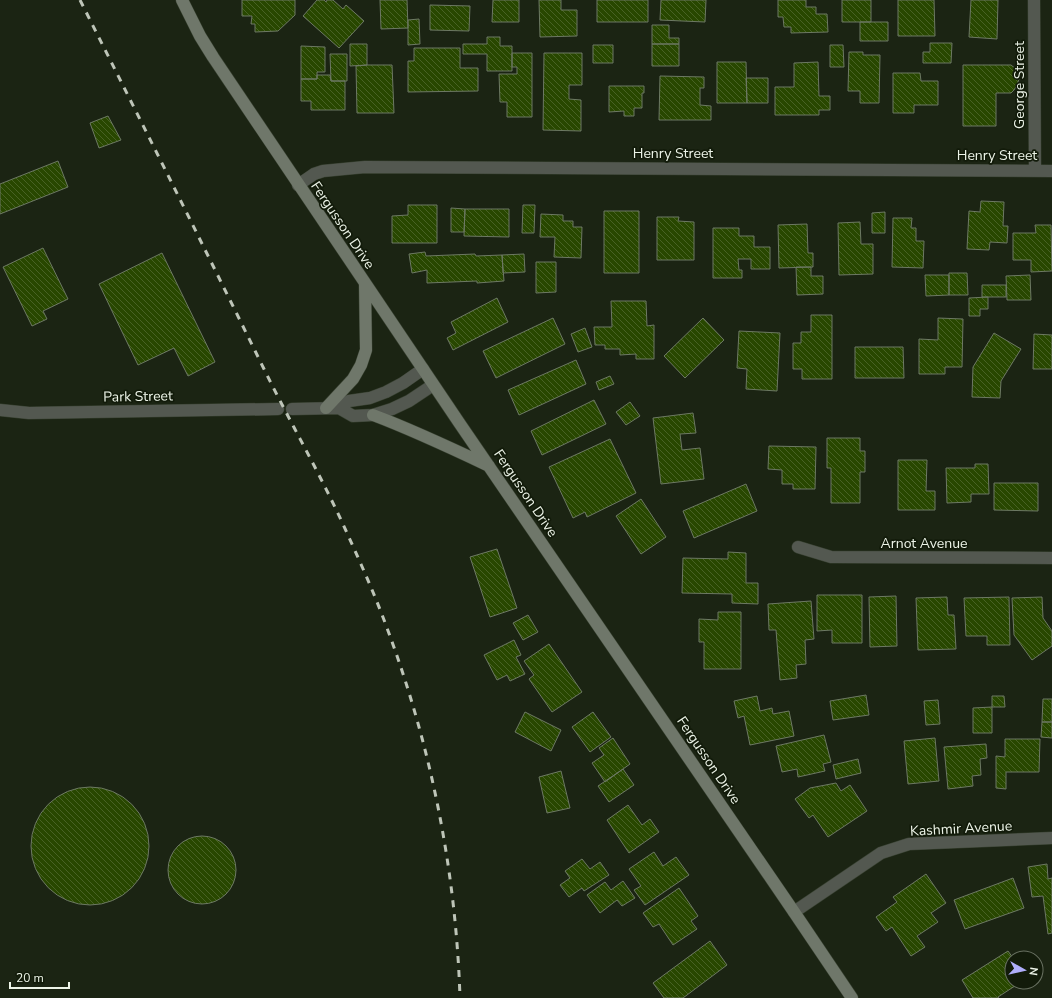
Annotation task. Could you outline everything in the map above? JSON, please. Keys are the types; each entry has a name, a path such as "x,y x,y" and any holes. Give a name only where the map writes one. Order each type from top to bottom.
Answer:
{"main road":[{"name":"Fergusson Drive","path":"182,0 200,36 213,57 365,285 852,998"},
{"path":"326,408 354,379 366,350 365,285"},
{"path":"373,415 433,439 490,467"}],"street":[{"name":"George Street","path":"1034,0 1035,171"},
{"name":"Henry Street","path":"298,185 314,174 323,171 365,167 1052,171"},
{"path":"340,408 349,401 370,398 386,392 403,383 423,369"},
{"path":"292,409 340,408 353,416 373,415 392,409 409,401 433,385"},
{"name":"Park Street","path":"0,410 29,413 278,409"},
{"name":"Arnot Avenue","path":"798,547 831,557 1052,558"},
{"name":"Kashmir Avenue","path":"794,912 881,853 909,844 1052,838"}],"building":[{"path":"242,0 295,0 295,15 278,31 255,32 255,24 251,24 252,16 242,16"},
{"path":"317,0 324,0 326,2 327,0 333,0 343,9 346,5 364,21 339,48 303,16"},
{"path":"380,0 407,0 408,28 381,29"},
{"path":"493,0 519,0 519,22 492,22"},
{"path":"539,0 561,0 561,10 577,10 577,36 540,37"},
{"path":"597,0 648,0 648,22 597,22"},
{"path":"661,0 706,0 705,22 660,20"},
{"path":"778,0 806,0 806,7 816,7 816,14 827,14 828,32 791,33 791,27 784,27 783,17 778,17"},
{"path":"842,0 871,0 871,22 842,22"},
{"path":"898,0 934,0 935,36 898,36"},
{"path":"971,0 998,0 997,39 969,37"},
{"path":"430,5 470,6 469,31 430,30"},
{"path":"419,19 420,44 408,45 408,20"},
{"path":"860,22 888,22 888,41 860,41"},
{"path":"652,25 669,25 669,38 679,38 679,44 652,44"},
{"path":"487,37 500,37 500,46 512,46 512,71 487,71 487,54 463,54 463,44 487,44"},
{"path":"930,43 952,43 951,63 923,63 923,52 930,52"},
{"path":"350,44 367,44 367,65 350,66"},
{"path":"652,44 679,44 679,66 652,66"},
{"path":"593,45 613,45 613,63 593,63"},
{"path":"830,45 843,45 844,67 830,67"},
{"path":"301,46 325,47 325,72 317,72 317,79 301,79"},
{"path":"414,48 460,48 460,68 478,68 478,91 408,92 408,61 414,61"},
{"path":"849,52 863,52 863,55 880,55 879,103 860,103 860,91 848,91"},
{"path":"512,53 532,53 532,117 507,117 507,102 500,102 499,74 517,74 517,67 512,67"},
{"path":"544,53 582,53 582,85 569,85 569,99 581,100 581,131 543,130"},
{"path":"330,54 347,54 347,81 331,81"},
{"path":"717,62 746,62 747,103 717,103"},
{"path":"818,62 819,96 830,96 830,110 819,110 819,115 775,115 775,87 794,87 794,63"},
{"path":"392,65 394,113 357,113 356,66"},
{"path":"963,65 1011,65 1016,69 1019,79 1014,90 1011,93 996,93 996,126 963,126"},
{"path":"893,73 920,73 921,81 938,81 938,105 914,105 914,113 893,113"},
{"path":"317,75 330,75 331,81 345,81 345,110 311,110 311,101 301,101 301,79 317,79"},
{"path":"660,76 704,77 704,88 700,88 700,105 711,106 711,120 659,120"},
{"path":"746,78 768,78 768,103 747,103"},
{"path":"609,86 644,86 644,93 642,93 642,108 634,108 634,116 624,116 624,111 609,112"},
{"path":"108,116 121,140 99,148 90,123"},
{"path":"58,161 68,187 0,214 0,184"},
{"path":"981,201 1004,202 1003,226 1008,226 1007,243 990,242 989,250 967,249 969,211 980,212"},
{"path":"408,205 437,205 437,243 392,243 392,216 408,215"},
{"path":"523,205 535,205 534,233 522,233"},
{"path":"451,208 465,209 464,232 451,232"},
{"path":"465,209 509,209 509,237 464,236"},
{"path":"604,211 639,211 639,273 604,273"},
{"path":"885,212 885,233 872,233 872,213"},
{"path":"541,214 563,215 563,221 573,221 573,227 582,227 581,258 554,257 555,237 540,237"},
{"path":"657,217 679,217 678,221 694,222 694,260 657,260"},
{"path":"893,218 912,218 911,228 916,228 916,241 924,241 923,268 892,267"},
{"path":"860,222 861,244 873,244 873,274 839,275 838,223"},
{"path":"807,224 808,253 813,253 813,267 779,268 778,225"},
{"path":"1035,225 1051,225 1052,271 1031,272 1031,260 1013,260 1013,233 1036,233"},
{"path":"713,228 739,228 739,236 754,236 754,247 770,247 770,269 751,269 751,259 738,259 739,270 742,270 742,278 713,278"},
{"path":"43,248 68,299 43,311 47,319 32,326 3,267"},
{"path":"425,252 426,256 475,254 476,256 502,255 504,281 477,283 477,281 427,283 427,270 412,273 409,254"},
{"path":"162,253 215,362 188,376 174,348 138,365 99,284"},
{"path":"524,254 525,272 503,273 502,255"},
{"path":"536,262 556,262 556,292 536,293"},
{"path":"796,267 811,267 811,276 823,276 823,294 797,295"},
{"path":"949,273 967,273 968,295 949,295"},
{"path":"925,275 949,275 949,295 926,296"},
{"path":"1030,275 1031,300 1007,300 1006,276"},
{"path":"982,285 1006,285 1006,297 982,297"},
{"path":"988,297 988,309 980,309 980,316 969,316 969,298"},
{"path":"497,298 508,322 453,350 447,338 456,333 451,322"},
{"path":"611,301 646,301 647,326 654,325 654,359 636,359 636,354 620,355 620,349 605,349 605,345 595,345 594,327 612,327"},
{"path":"811,315 832,315 832,379 802,379 802,369 793,369 793,343 801,343 801,332 811,332"},
{"path":"553,318 565,344 496,378 483,351"},
{"path":"703,318 724,340 685,378 664,356"},
{"path":"938,318 963,319 962,367 945,367 945,374 919,374 919,339 938,340"},
{"path":"585,328 592,347 578,352 571,334"},
{"path":"739,331 780,333 777,391 746,389 747,369 737,368"},
{"path":"994,333 1021,349 1001,381 1000,398 972,397 973,367"},
{"path":"1034,334 1052,335 1052,369 1033,369"},
{"path":"855,347 903,347 904,378 855,378"},
{"path":"576,360 586,384 519,415 508,390"},
{"path":"610,376 614,384 599,390 596,382"},
{"path":"594,400 606,424 542,455 531,431"},
{"path":"630,402 640,416 626,425 616,412"},
{"path":"693,413 696,433 680,434 682,450 700,448 704,479 661,484 653,418"},
{"path":"827,438 860,438 860,451 865,451 865,472 860,472 860,503 831,503 831,468 827,468"},
{"path":"610,439 636,493 587,517 585,512 573,518 549,467"},
{"path":"769,446 816,447 815,489 793,489 793,484 782,484 782,470 768,469"},
{"path":"898,460 927,460 926,491 935,491 935,510 898,510"},
{"path":"975,464 988,464 989,494 971,494 971,502 947,503 946,468 975,468"},
{"path":"994,483 1038,483 1038,511 994,510"},
{"path":"746,484 757,511 694,538 683,511"},
{"path":"641,499 666,537 641,554 616,516"},
{"path":"497,549 517,608 490,617 470,557"},
{"path":"728,552 746,553 746,583 758,583 758,604 732,603 732,594 682,593 683,558 728,559"},
{"path":"817,595 862,595 862,643 832,643 832,630 817,631"},
{"path":"896,596 897,646 870,647 869,597"},
{"path":"947,597 948,615 954,615 956,649 918,650 916,598"},
{"path":"1009,597 1010,645 987,645 987,636 966,636 964,598"},
{"path":"1042,597 1043,618 1052,631 1052,646 1032,660 1014,635 1012,598"},
{"path":"811,601 814,639 805,640 806,664 796,665 797,678 780,680 776,630 769,630 768,604"},
{"path":"718,612 741,612 741,669 704,669 704,642 699,642 699,619 718,620"},
{"path":"528,615 538,632 523,640 513,623"},
{"path":"514,640 521,655 516,657 525,674 510,681 507,675 497,680 484,655"},
{"path":"549,644 582,692 552,712 529,679 534,675 524,661"},
{"path":"866,695 869,715 833,720 830,701"},
{"path":"757,696 760,711 772,708 773,714 789,711 794,736 750,745 744,716 738,718 734,701"},
{"path":"992,696 1004,696 1005,707 992,707"},
{"path":"1043,699 1052,699 1052,722 1042,722"},
{"path":"938,700 940,724 926,725 924,701"},
{"path":"992,707 992,733 973,733 973,708"},
{"path":"525,712 561,730 551,751 515,732"},
{"path":"593,712 611,737 590,752 572,727"},
{"path":"1042,722 1052,722 1052,738 1041,737"},
{"path":"824,735 831,762 823,764 825,771 798,777 797,769 782,772 776,746"},
{"path":"613,738 630,764 605,782 592,763 604,755 599,748"},
{"path":"935,738 939,781 908,784 904,741"},
{"path":"1005,739 1040,739 1039,772 1006,772 1006,789 996,788 996,756 1005,757"},
{"path":"986,744 987,758 980,759 981,775 972,776 973,786 948,789 944,747"},
{"path":"858,759 861,773 836,779 833,765"},
{"path":"623,769 634,785 609,802 598,786"},
{"path":"561,771 570,808 547,813 539,777"},
{"path":"836,783 841,791 850,785 867,811 828,837 813,815 809,818 795,799 810,788"},
{"path":"90,787 113,791 132,804 145,823 149,846 145,869 132,888 113,901 90,905 67,901 48,888 35,869 31,846 35,823 48,804 67,791"},
{"path":"628,805 642,825 650,819 659,832 629,853 607,820"},
{"path":"202,836 215,839 226,846 233,857 236,870 233,883 226,894 215,901 202,904 189,901 178,894 171,883 168,870 171,857 178,846 189,839"},
{"path":"654,852 663,866 676,857 689,875 645,905 634,890 641,886 629,869"},
{"path":"582,859 590,869 600,862 609,875 584,891 582,888 569,897 560,885 570,878 565,871"},
{"path":"1047,864 1048,879 1052,878 1052,933 1048,934 1043,896 1032,897 1028,867"},
{"path":"926,874 946,903 931,913 938,922 917,936 925,947 911,956 892,927 886,931 876,917 897,902 893,897"},
{"path":"1013,878 1024,908 965,929 954,900"},
{"path":"623,881 635,898 622,906 617,900 600,913 587,895 605,882 611,890"},
{"path":"679,888 698,916 691,921 697,929 673,945 659,924 653,927 643,913"},
{"path":"710,941 727,965 683,998 664,998 653,983"},
{"path":"1004,954 1004,990 1009,990 998,997 999,998 973,998 962,980"}],"railway":[{"path":"80,0 274,390 327,491 373,592 403,673 428,763 447,856 458,950 460,998"}]}
